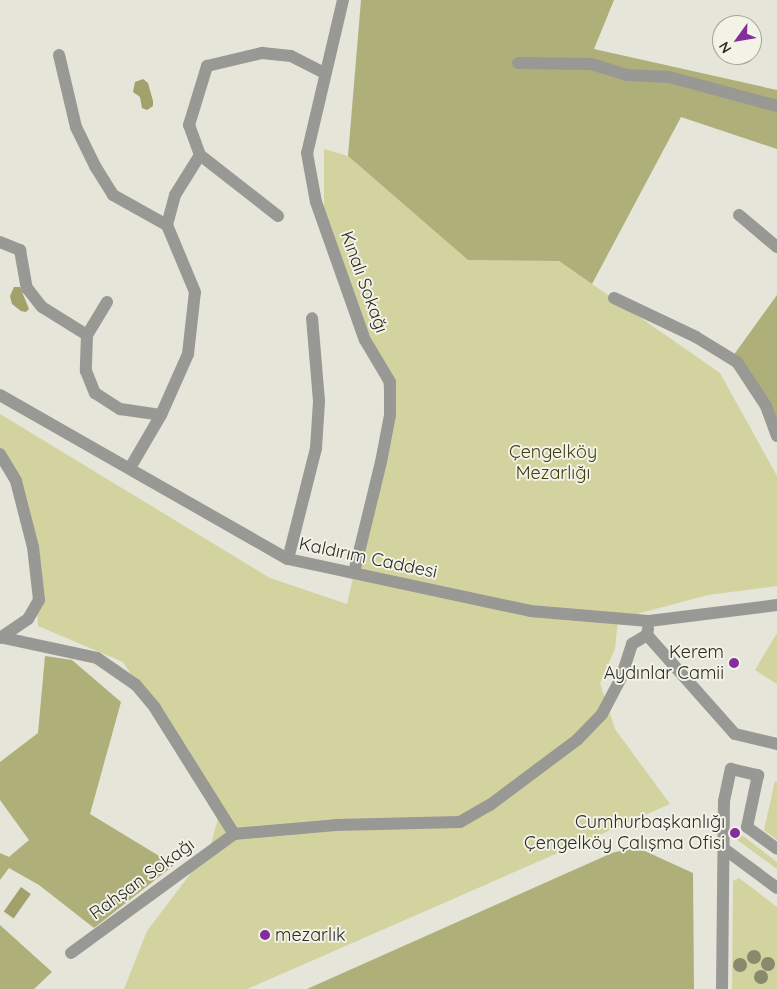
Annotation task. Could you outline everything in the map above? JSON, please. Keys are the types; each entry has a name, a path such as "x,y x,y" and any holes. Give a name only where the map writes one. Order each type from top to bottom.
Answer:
{"street":[{"name":"Kınalı Sokağı","path":"343,0 324,73 307,152 316,202 365,340 390,382 390,415 381,462 354,573"},
{"path":"278,216 200,155 189,125 207,66 262,53 291,56 324,73"},
{"path":"59,55 76,127 95,166 113,195 167,226"},
{"path":"518,63 591,64 626,75 669,77 777,106"},
{"path":"130,468 161,414 188,354 194,292 167,226 175,196 200,155"},
{"path":"739,215 777,247"},
{"path":"0,242 20,250 27,288 42,307 87,335"},
{"path":"614,298 696,337 737,362 766,406 777,436"},
{"path":"107,302 87,335 86,371 96,393 120,409 161,414"},
{"path":"288,559 316,448 319,401 312,318"},
{"name":"Kaldırım Caddesi","path":"2,397 288,559 530,611 649,621 777,605"},
{"path":"0,454 16,481 33,547 39,600 28,619 0,638"},
{"path":"649,621 647,635 735,734 777,744"},
{"path":"0,638 97,658 136,685 155,708 234,834 336,825 460,822 490,805 577,740 602,714 621,678 632,644 647,635"},
{"path":"722,989 724,801 731,769 758,775 747,827 777,849"},
{"name":"Rahşan Sokağı","path":"71,953 234,834"},
{"path":"723,848 777,888"}],"green space":[{"path":"361,0 614,0 594,49 777,90 777,149 681,117 592,284 559,261 468,260 348,156"},
{"name":"Çengelköy Mezarlığı","path":"324,149 348,156 468,260 559,261 720,373 777,476 777,586 708,595 618,619 615,649 600,683 615,729 670,804 247,989 124,989 147,931 210,848 220,811 123,662 38,626 31,522 0,453 0,414 270,578 347,604 390,418 375,346 324,238"},
{"path":"777,295 777,426 733,356"},
{"path":"777,633 777,684 755,670"},
{"path":"45,656 72,660 121,702 90,814 174,865 94,928 39,885 9,868 0,880 0,853 9,857 29,840 0,800 0,762 38,733"},
{"path":"775,781 777,782 777,840 764,830"},
{"path":"738,832 777,862 777,869 736,839"},
{"path":"636,847 693,873 694,989 307,989 612,853"},
{"path":"739,878 777,907 777,989 732,989 733,881"},
{"path":"0,925 52,972 34,989 0,989"}],"shaded area":[{"path":"143,79 148,83 153,101 153,106 147,110 142,108 140,97 133,92 135,82"},
{"path":"14,287 20,287 29,309 26,312 21,311 12,304 10,296"},
{"path":"21,887 31,894 14,918 4,912"}],"place":[{"name":"Kerem Aydınlar Camii","path":"734,663"},
{"name":"Cumhurbaşkanlığı Çengelköy Çalışma Ofisi","path":"735,833"},
{"name":"mezarlık","path":"265,935"}]}
